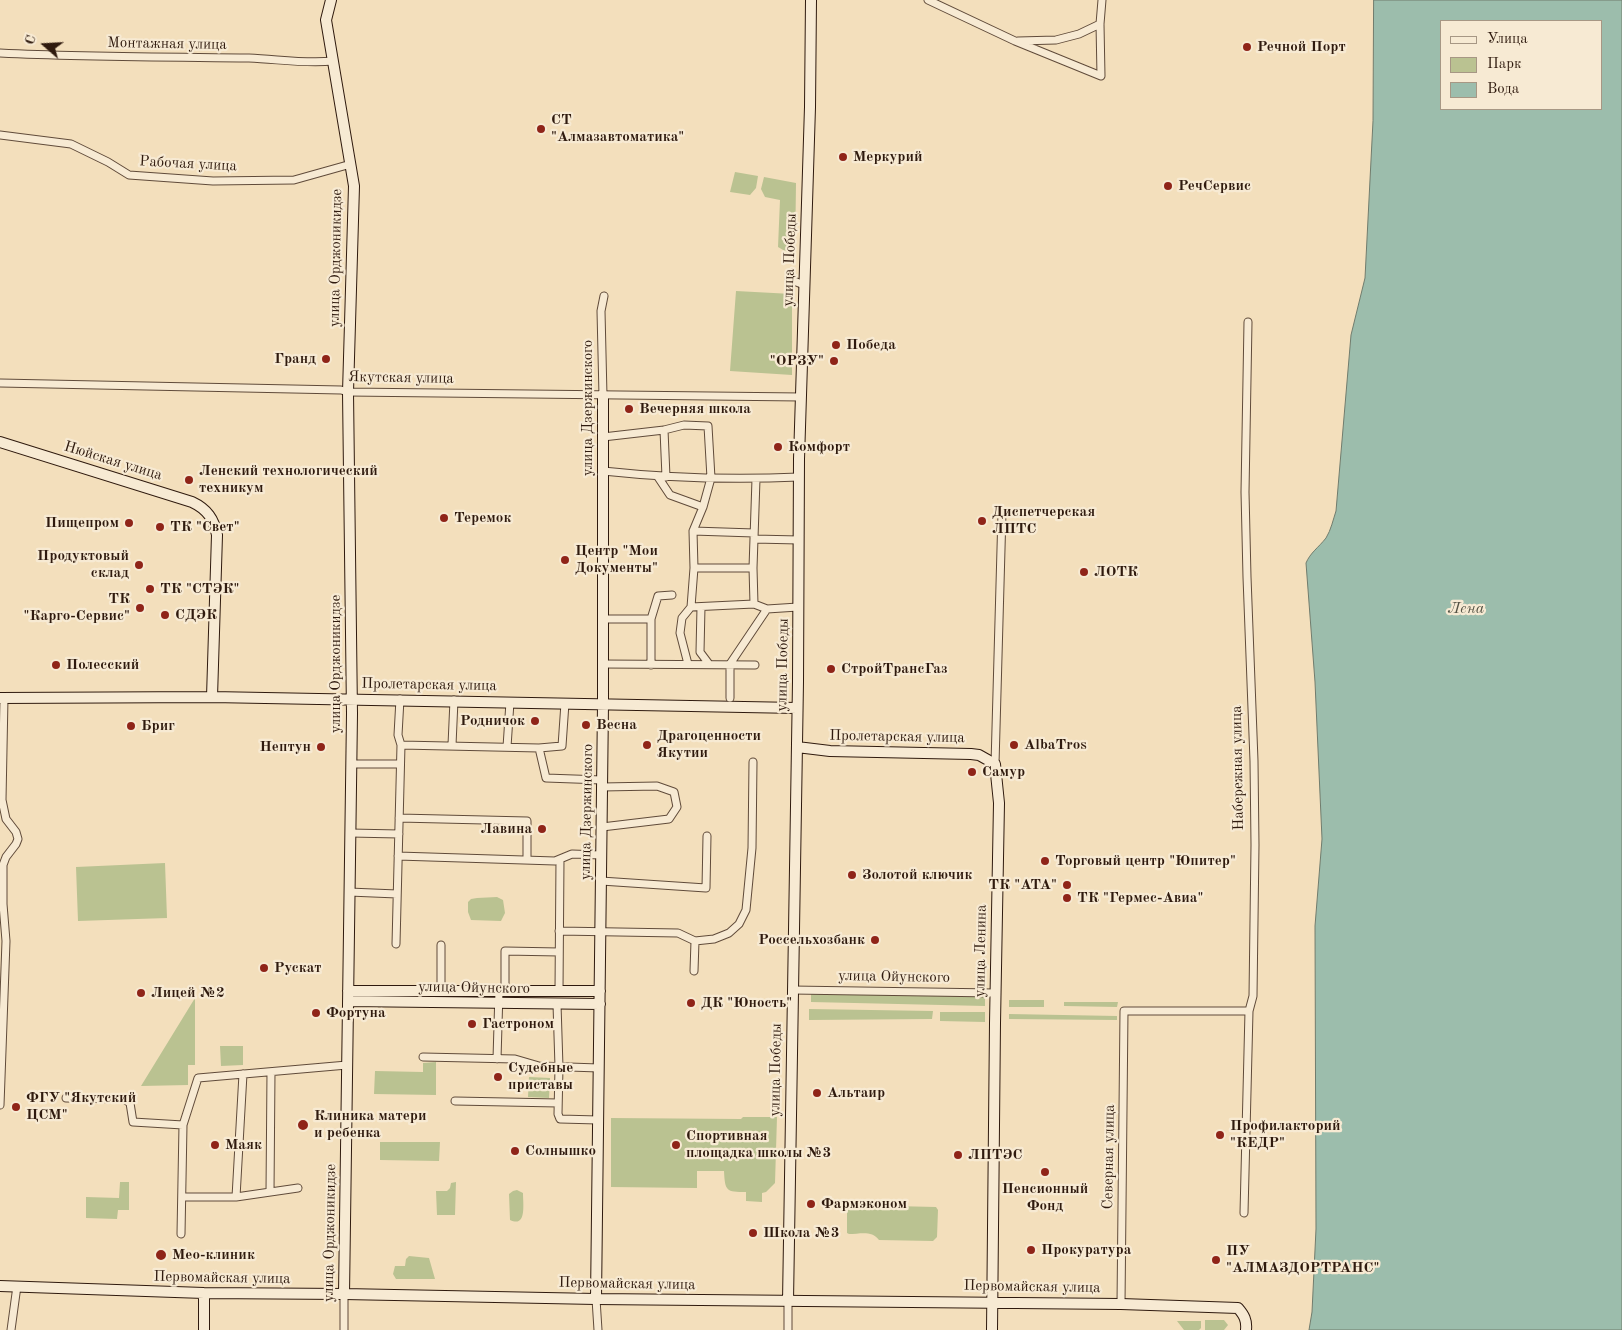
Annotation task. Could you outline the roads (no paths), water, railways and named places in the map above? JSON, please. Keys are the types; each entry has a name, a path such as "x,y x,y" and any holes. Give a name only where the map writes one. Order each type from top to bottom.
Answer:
{"main road":[{"name":"улица Орджоникидзе","path":"330,0 326,20 354,186 348,392 352,698 344,1294"},
{"name":"улица Победы","path":"788,1300 797,747 800,397 810,107 811,0"},
{"name":"улица Дзержинского","path":"596,1299 603,704 603,396"},
{"name":"Нюйская улица","path":"0,442 192,502 207,511 215,525 216,535 212,696"},
{"name":"Пролетарская улица","path":"2,698 212,696 797,708"},
{"name":"Пролетарская улица","path":"797,747 830,751 971,754 984,757 995,764"},
{"name":"улица Ленина","path":"992,1330 998,803 995,764"},
{"name":"улица Ойунского","path":"348,996 441,991 600,992"},
{"name":"улица Ойунского","path":"348,996 499,1003 600,1004"},
{"name":"Первомайская улица","path":"0,1286 204,1294 344,1294 596,1299 1121,1304 1238,1308 1243,1314 1246,1326"},
{"path":"204,1294 204,1330"}],"street":[{"path":"928,0 1015,41 1101,76 1100,24 1102,0"},
{"path":"1015,41 1056,40 1079,34 1100,24"},
{"name":"Монтажная улица","path":"0,53 73,56 251,58 317,63 333,61"},
{"name":"Рабочая улица","path":"0,135 71,144 130,175 213,181 294,180 350,164"},
{"path":"789,279 804,285"},
{"name":"улица Дзержинского","path":"603,396 601,311 604,296"},
{"name":"Набережная улица","path":"1244,1213 1249,1011 1253,996 1255,845 1254,728 1245,492 1248,322"},
{"name":"Якутская улица","path":"0,383 341,390 348,392 800,397"},
{"path":"603,437 664,430 684,425 708,426 711,478 703,507 693,531 694,568 691,607 682,618 680,633 688,664"},
{"path":"664,430 666,477"},
{"path":"603,472 658,477 756,479 799,477"},
{"path":"658,477 670,494 703,507"},
{"path":"754,604 753,568 756,479"},
{"name":"улица Ленина","path":"995,764 1002,513"},
{"path":"693,531 799,540"},
{"path":"694,568 753,568"},
{"path":"651,665 651,619 658,596 672,595"},
{"path":"691,607 754,604 768,608 798,607"},
{"path":"701,607 700,652 709,664"},
{"path":"730,698 730,664 768,608"},
{"path":"603,619 651,619"},
{"path":"603,664 755,665"},
{"path":"0,1105 6,942 2,903 4,865 6,857 18,839 16,832 6,819 2,800 2,698"},
{"path":"396,944 401,745 398,735 400,699"},
{"path":"452,745 454,700"},
{"path":"508,747 510,702"},
{"path":"401,745 539,748 562,746 566,703"},
{"path":"539,748 546,778 657,786 674,792 677,807 669,819 602,827"},
{"path":"559,931 678,933 695,941 714,939 729,933 739,924 746,910 752,848 753,762"},
{"path":"351,764 400,764"},
{"path":"399,818 527,821 527,859"},
{"path":"350,833 399,834"},
{"path":"601,881 706,888 707,836"},
{"path":"398,856 555,861 572,854 601,855"},
{"path":"559,991 560,859"},
{"path":"350,892 398,894"},
{"path":"694,971 695,941"},
{"path":"441,945 441,991"},
{"path":"497,1059 499,1003 502,991 505,951 560,952"},
{"name":"улица Ойунского","path":"792,990 995,993"},
{"path":"557,1004 558,1114 560,1118 598,1120"},
{"name":"Северная улица","path":"1121,1304 1124,1011 1249,1011"},
{"path":"423,1057 515,1059 539,1066 599,1068"},
{"path":"181,1234 183,1124 198,1078 347,1065"},
{"path":"270,1192 271,1072"},
{"path":"236,1197 243,1074"},
{"path":"66,1098 124,1098 130,1103 133,1122 183,1124"},
{"path":"455,1102 558,1103"},
{"path":"182,1198 236,1197 298,1188"},
{"path":"11,1330 18,1286"},
{"name":"улица Орджоникидзе","path":"344,1294 344,1330"},
{"name":"улица Дзержинского","path":"596,1299 598,1330"},
{"name":"улица Победы","path":"788,1300 788,1330"}],"water":[{"name":"Лена","path":"1374,0 1622,0 1622,1330 1309,1330 1312,1312 1316,1229 1315,926 1322,839 1315,682 1306,563 1312,553 1326,538 1336,511 1351,335 1365,278 1373,121"}],"place":[{"name":"Речной Порт","path":"1247,47"},
{"name":"СТ \"Алмазавтоматика\"","path":"541,129"},
{"name":"Меркурий","path":"843,157"},
{"name":"РечСервис","path":"1168,186"},
{"name":"Победа","path":"836,345"},
{"name":"Гранд","path":"326,359"},
{"name":"\"ОРЗУ\"","path":"834,361"},
{"name":"Вечерняя школа","path":"629,409"},
{"name":"Комфорт","path":"778,447"},
{"name":"Ленский технологический техникум","path":"189,480"},
{"name":"Теремок","path":"444,518"},
{"name":"Диспетчерская ЛПТС","path":"982,521"},
{"name":"Пищепром","path":"129,523"},
{"name":"ТК \"Свет\"","path":"160,527"},
{"name":"Центр \"Мои Документы\"","path":"565,560"},
{"name":"Продуктовый склад","path":"139,565"},
{"name":"ЛОТК","path":"1084,572"},
{"name":"ТК \"СТЭК\"","path":"150,589"},
{"name":"ТК \"Карго-Сервис\"","path":"140,608"},
{"name":"СДЭК","path":"165,615"},
{"name":"Полесский","path":"56,665"},
{"name":"СтройТрансГаз","path":"831,669"},
{"name":"Родничок","path":"535,721"},
{"name":"Весна","path":"586,725"},
{"name":"Бриг","path":"131,726"},
{"name":"Драгоценности Якутии","path":"647,745"},
{"name":"AlbaTros","path":"1014,745"},
{"name":"Нептун","path":"321,747"},
{"name":"Самур","path":"972,772"},
{"name":"Лавина","path":"542,829"},
{"name":"Торговый центр \"Юпитер\"","path":"1045,861"},
{"name":"Золотой ключик","path":"852,875"},
{"name":"ТК \"АТА\"","path":"1067,885"},
{"name":"ТК \"Гермес-Авиа\"","path":"1067,898"},
{"name":"Россельхозбанк","path":"875,940"},
{"name":"Рускат","path":"264,968"},
{"name":"Лицей №2","path":"141,993"},
{"name":"ДК \"Юность\"","path":"691,1003"},
{"name":"Фортуна","path":"316,1013"},
{"name":"Гастроном","path":"472,1024"},
{"name":"Судебные приставы","path":"498,1077"},
{"name":"Альтаир","path":"817,1093"},
{"name":"ФГУ \"Якутский ЦСМ\"","path":"16,1107"},
{"name":"Клиника матери и ребенка","path":"303,1125"},
{"name":"Профилакторий \"КЕДР\"","path":"1220,1135"},
{"name":"Маяк","path":"215,1145"},
{"name":"Спортивная площадка школы №3","path":"676,1145"},
{"name":"Солнышко","path":"515,1151"},
{"name":"ЛПТЭС","path":"958,1155"},
{"name":"Пенсионный Фонд","path":"1045,1172"},
{"name":"Фармэконом","path":"811,1204"},
{"name":"Школа №3","path":"753,1233"},
{"name":"Прокуратура","path":"1031,1250"},
{"name":"Мео-клиник","path":"161,1255"},
{"name":"ПУ \"АЛМАЗДОРТРАНС\"","path":"1216,1260"}]}
